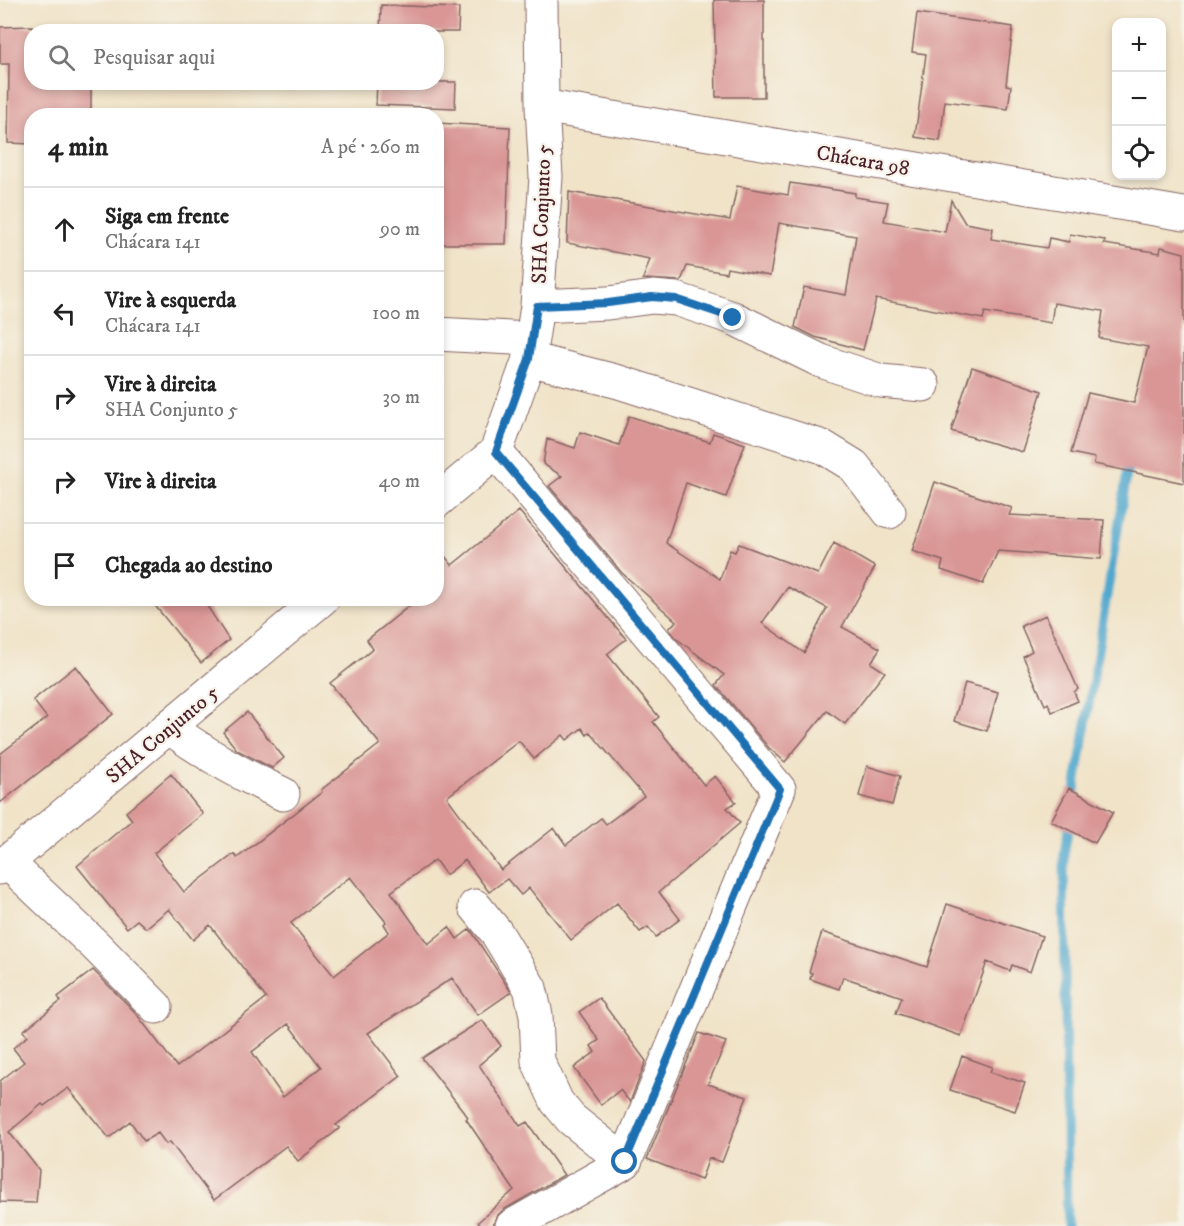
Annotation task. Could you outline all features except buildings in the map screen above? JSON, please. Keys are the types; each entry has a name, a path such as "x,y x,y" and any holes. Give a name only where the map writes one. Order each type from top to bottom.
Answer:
{"street":[{"name":"SHA Conjunto 5","path":"496,452 530,349 537,306 546,177 542,106 541,0"},
{"name":"Chácara 98","path":"542,106 1184,214"},
{"path":"537,306 608,303 652,297 676,299 733,318 821,361 881,381 923,385"},
{"path":"444,335 530,349 619,382 823,447 854,466 889,512"},
{"path":"444,495 496,452 780,789 625,1162 512,1226"},
{"name":"SHA Conjunto 5","path":"3,865 314,606"},
{"path":"170,728 203,753 236,773 283,794"},
{"path":"3,865 96,946 156,1007"},
{"path":"475,906 496,932 530,988 536,1015 538,1061 557,1102 571,1119 625,1162"}],"waterway":[{"path":"1073,803 1129,461"},
{"path":"1067,1226 1064,854 1070,820"}],"route":[{"path":"625,1162 780,789 496,452 529,359 537,306 608,303 652,297 676,299 733,318"}]}
